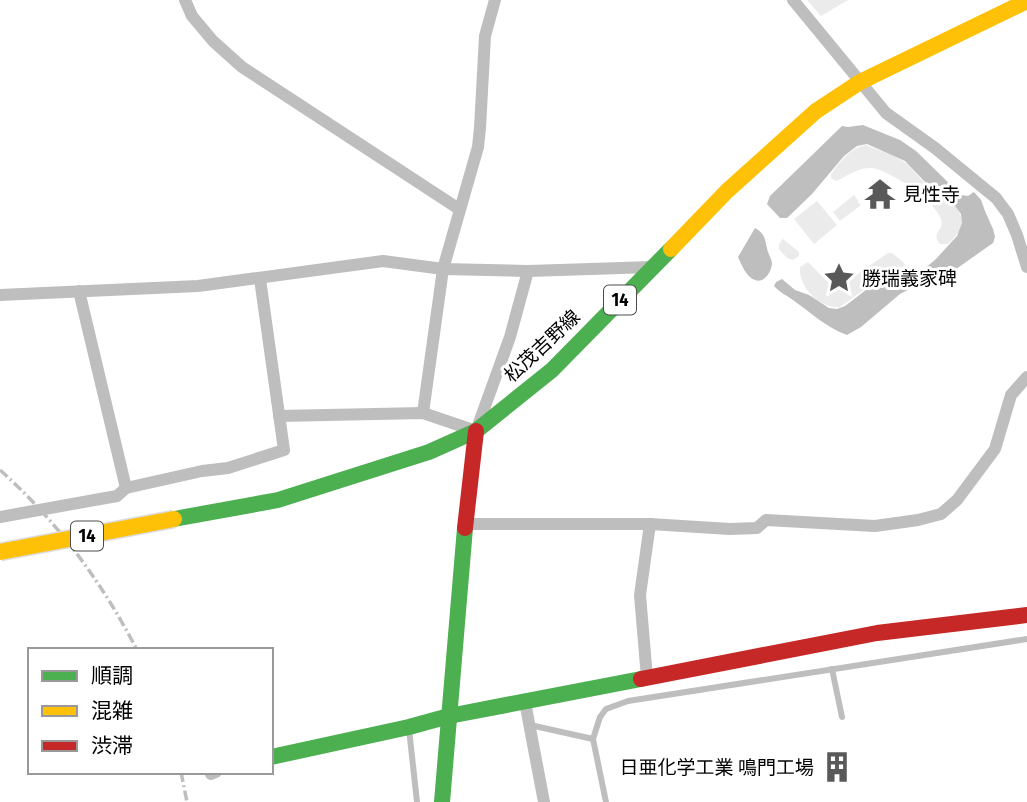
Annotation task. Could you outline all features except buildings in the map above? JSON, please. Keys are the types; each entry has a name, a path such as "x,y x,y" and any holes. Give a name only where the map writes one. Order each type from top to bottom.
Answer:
{"main road":[{"name":"松茂吉野線","path":"0,552 278,500 429,452 476,432 552,370 727,191 816,111 860,82 1027,1"},
{"path":"442,802 465,524 476,432"},
{"path":"273,757 449,716 877,633 1027,615"}],"street":[{"path":"185,0 192,16 206,33 242,67 459,209"},
{"path":"423,413 443,269 478,147 485,36 495,0"},
{"path":"793,0 886,113 964,170 996,198 1013,224 1027,267"},
{"path":"0,295 198,286 383,261 443,269 528,271 652,267"},
{"path":"279,416 423,413 476,432 510,337 528,271"},
{"path":"0,517 117,496 126,488 228,468 284,450 260,279"},
{"path":"79,291 126,488"},
{"path":"465,524 650,524 757,528 766,520 875,526 941,514 957,500 995,449 1011,395 1027,377"},
{"path":"647,678 640,595 650,524"},
{"path":"525,702 544,802"}],"lane":[{"path":"606,802 593,739 600,717 606,709 628,701 1027,639"},
{"path":"832,669 842,717"},
{"path":"530,725 593,739"},
{"path":"409,727 417,802"}],"shaded area":[{"path":"807,0 848,0 821,16"},
{"path":"863,125 900,140 916,151 961,195 968,196 974,192 981,200 995,237 993,243 949,274 929,279 900,294 861,327 847,335 780,292 774,286 776,282 782,279 795,290 809,295 829,308 837,309 845,306 892,270 924,269 957,236 962,223 961,214 951,201 928,185 905,161 867,144 857,146 844,156 812,194 787,218 780,218 767,204 770,196 842,126"},
{"path":"866,145 906,163 929,187 959,211 961,228 948,244 940,244 937,240 942,223 931,204 890,174 867,168 836,181 831,178 831,174 846,156"},
{"path":"854,195 861,205 840,221 833,212"},
{"path":"817,201 837,225 814,244 794,219"},
{"path":"755,228 763,235 772,263 767,276 758,281 747,274 738,257"},
{"path":"783,239 799,252 799,256 793,260 787,258 779,249"},
{"path":"888,253 903,262 903,267 894,268 840,307 832,307 818,300 807,289 800,275 800,267 808,262 837,288"}],"railway":[{"path":"0,470 41,510 77,554 109,600 136,648"},
{"path":"181,774 187,802"}],"traffic: fast":[{"path":"174,519 278,500 429,452 476,431 552,370 671,249"},
{"path":"442,802 465,528"},
{"path":"273,757 449,716 641,679"}],"traffic: slow":[{"path":"671,249 727,191 816,111 860,82 1027,1"},
{"path":"0,552 174,519"}],"traffic: jam":[{"path":"465,528 476,431"},
{"path":"641,679 877,633 1027,615"}],"place":[{"name":"見性寺","path":"880,194"},
{"name":"勝瑞義家碑","path":"839,278"},
{"name":"日亜化学工業 鳴門工場","path":"837,767"}]}
